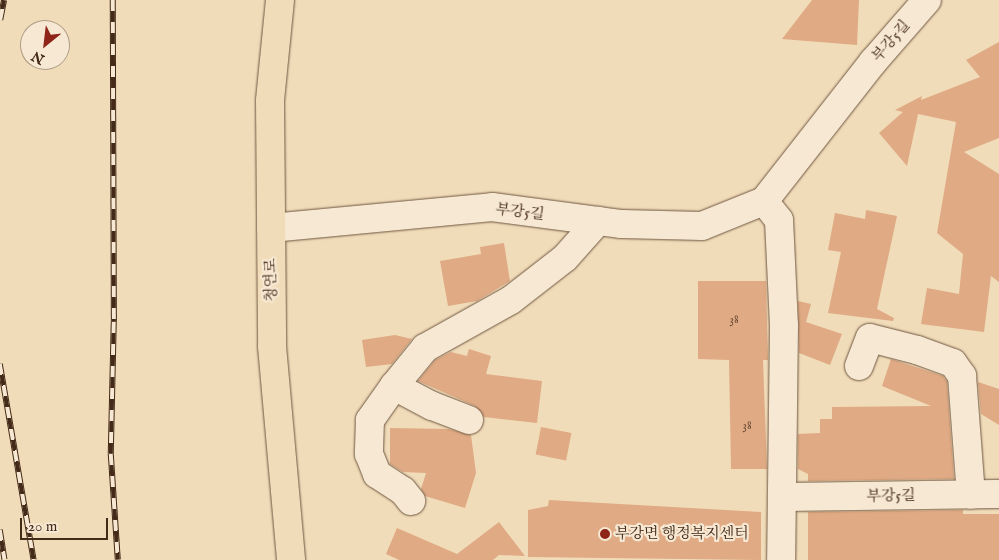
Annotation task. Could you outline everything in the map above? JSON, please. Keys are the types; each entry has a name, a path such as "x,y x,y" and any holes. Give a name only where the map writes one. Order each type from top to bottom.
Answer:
{"main road":[{"name":"청연로","path":"280,0 270,101 272,346 291,560"}],"street":[{"name":"부강5길","path":"271,228 492,208 598,221 702,226 764,201 873,62 927,0"},
{"path":"764,201 779,220 784,325 781,560"},
{"path":"411,501 404,491 377,474 369,454 370,420 394,386 425,348 511,300 565,258 598,221"},
{"path":"859,366 870,338 917,350 953,364 962,376 971,494"},
{"path":"394,386 432,406 469,420"},
{"name":"부강5길","path":"782,497 999,494"}],"building":[{"path":"812,0 859,0 857,45 782,39"},
{"path":"999,42 999,138 964,152 999,174 999,282 991,276 984,332 921,324 927,288 959,294 963,254 937,233 956,122 918,114 907,166 879,133 903,112 895,110 922,96 921,100 980,77 966,60"},
{"path":"866,210 897,216 877,309 894,318 893,321 828,313 841,252 828,250 835,213 865,219"},
{"path":"504,243 510,281 477,301 448,306 440,261 481,254 480,247"},
{"path":"698,281 766,281 768,360 763,360 767,469 731,469 729,360 698,359"},
{"path":"798,301 811,304 806,322 842,334 830,365 799,353"},
{"path":"395,335 412,339 392,364 366,367 362,340"},
{"path":"469,349 491,356 486,374 542,381 537,423 484,417 475,406 418,381 435,360 451,352 467,356"},
{"path":"891,359 943,376 947,381 954,479 808,481 808,474 798,469 798,434 820,433 820,419 832,419 832,407 931,406 882,386"},
{"path":"978,382 999,389 999,425 981,414"},
{"path":"541,427 571,433 566,460 536,454"},
{"path":"390,428 449,429 471,435 476,473 465,508 425,496 421,489 426,473 403,472 390,464"},
{"name":"부강면 행정복지센터","path":"549,500 761,512 761,560 528,557 528,510 548,506"},
{"path":"963,510 963,514 999,514 999,560 808,560 808,512"},
{"path":"499,522 525,556 499,555 493,560 399,560 386,554 397,528 457,554"}],"railway":[{"path":"0,20 4,0"},
{"path":"113,0 114,322 111,454 118,560"},
{"path":"0,364 34,560"},
{"path":"0,530 5,560"}],"place":[{"name":"부강면 행정복지센터","path":"605,534"}]}
